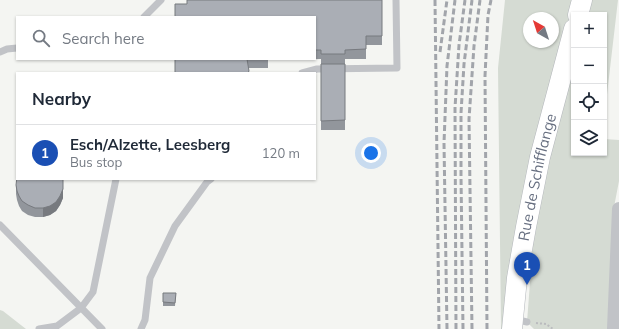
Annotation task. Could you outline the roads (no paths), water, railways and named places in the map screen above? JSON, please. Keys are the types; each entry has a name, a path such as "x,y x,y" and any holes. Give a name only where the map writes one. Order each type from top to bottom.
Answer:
{"street":[{"path":"579,12 582,0"},
{"name":"Rue de Schifflange","path":"517,323 517,278 526,227 540,157 571,40"},
{"path":"614,329 619,209"}],"lane":[{"path":"145,16 161,0"},
{"path":"306,72 317,69 397,68 396,0"},
{"path":"0,52 7,49 16,48"},
{"path":"39,329 57,326 81,308 94,292 116,180"},
{"path":"140,329 145,320 150,278 156,265 175,226 210,180"},
{"path":"0,225 102,329"}],"railway":[{"path":"435,0 439,329"},
{"path":"440,52 447,0"},
{"path":"447,329 444,143 447,66 455,0"},
{"path":"456,329 455,108 459,45 465,0"},
{"path":"463,329 461,113 464,64 472,0"},
{"path":"472,329 469,119 474,46 480,0"},
{"path":"487,329 485,76 488,15 491,0"}],"place":[{"name":"Esch/Alzette, Leesberg","path":"527,285"}]}
